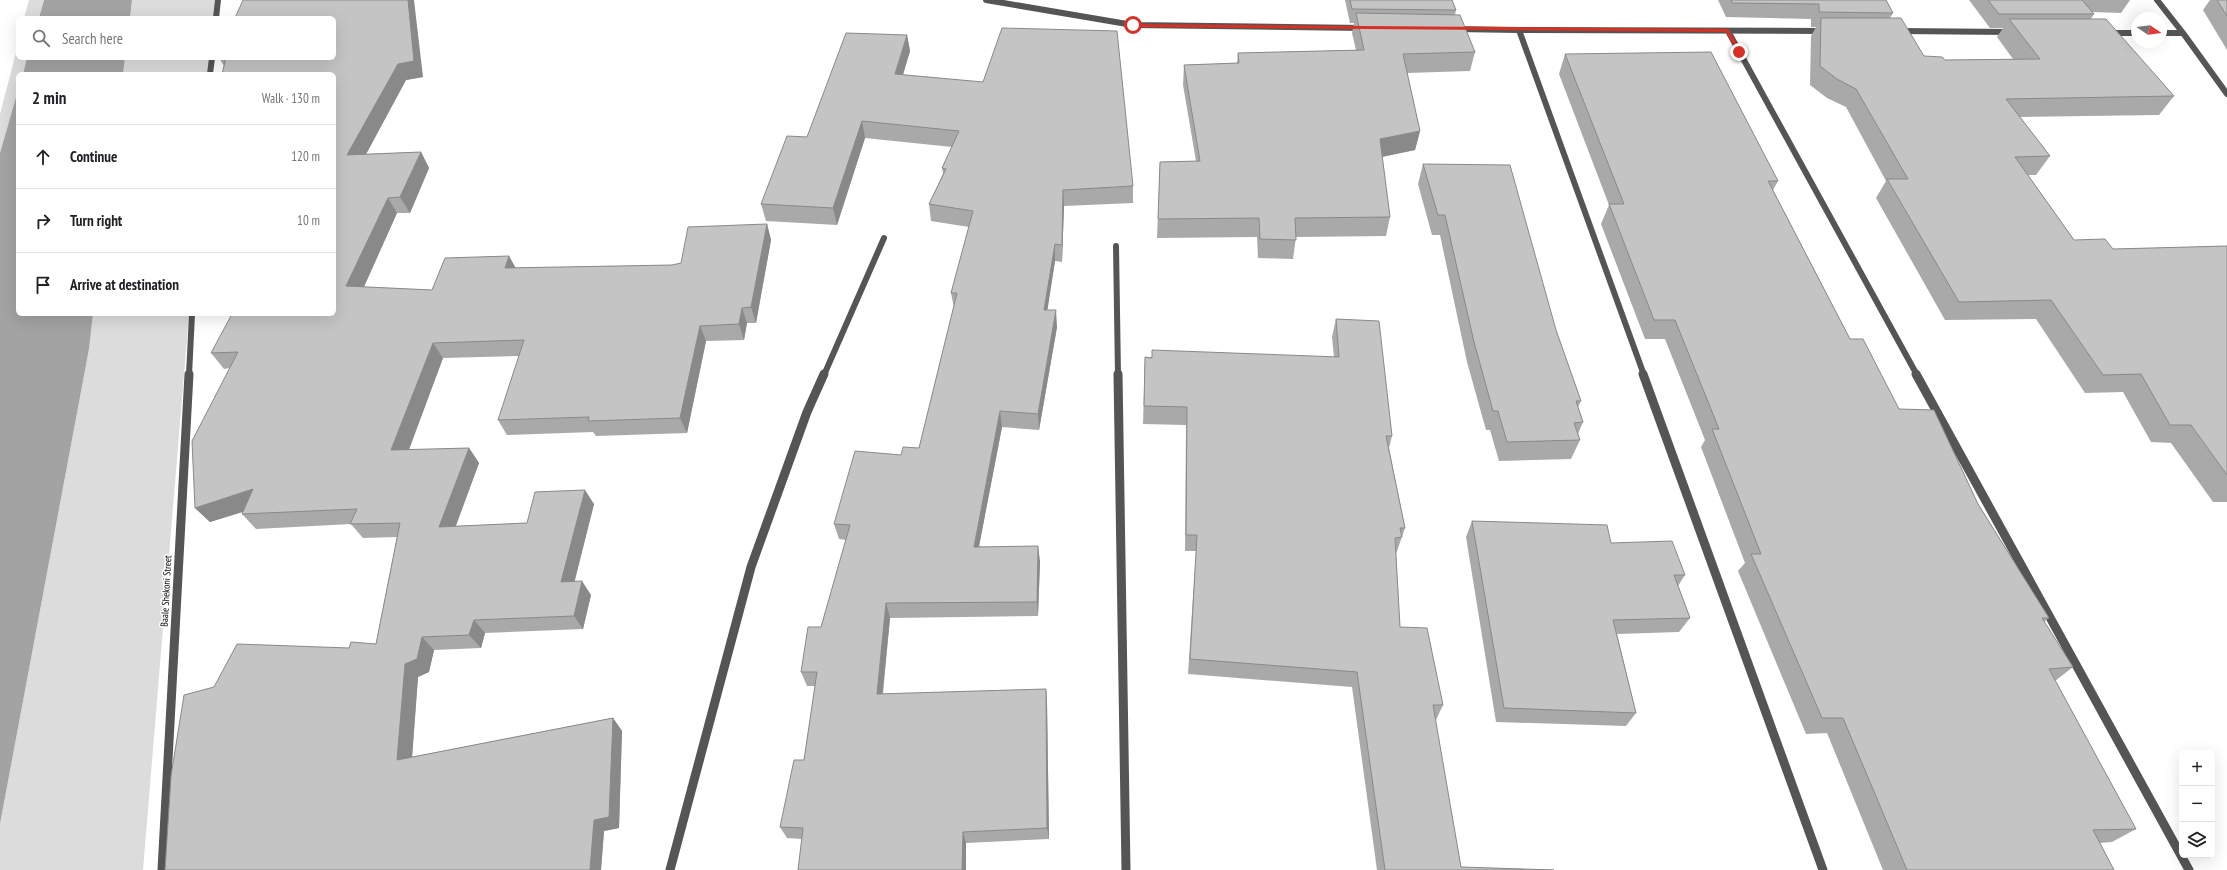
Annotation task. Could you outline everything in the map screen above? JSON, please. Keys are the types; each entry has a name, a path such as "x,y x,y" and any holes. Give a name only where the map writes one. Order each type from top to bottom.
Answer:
{"street":[{"path":"216,16 218,0"},
{"path":"986,0 1133,25 1370,28"},
{"path":"1035,8 1038,0"},
{"path":"2157,0 2227,94"},
{"path":"1448,29 1830,31"},
{"path":"1519,30 1822,870"},
{"path":"1728,30 2188,870"},
{"path":"1893,31 2019,32"},
{"path":"2098,32 2131,33"},
{"path":"2167,33 2183,33"},
{"path":"210,72 212,60"},
{"path":"670,870 751,567 807,412 884,238"},
{"path":"1116,246 1126,870"},
{"name":"Baale Shekoni Street","path":"162,870 192,316"}],"shaded area":[{"path":"29,0 44,0 40,16 25,16"},
{"path":"44,0 132,0 130,16 40,16"},
{"path":"132,0 215,0 214,16 130,16"},
{"path":"16,53 16,60 26,60 24,72 16,72 16,97 0,153 0,114"},
{"path":"26,60 125,60 123,72 24,72"},
{"path":"125,60 210,60 209,72 123,72"},
{"path":"16,97 16,316 93,316 89,349 0,824 0,153"},
{"path":"93,316 189,316 143,870 0,870 0,824 89,349"}],"building":[{"path":"243,0 408,0 414,61 398,64 347,155 421,152 400,197 388,198 346,286 432,290 445,258 509,256 505,268 672,265 681,263 688,227 767,224 751,307 742,308 739,324 700,326 680,418 588,421 589,417 498,420 524,340 433,343 391,450 469,448 439,527 527,523 535,492 585,490 561,582 582,581 574,616 474,620 469,635 422,637 417,659 405,664 397,760 613,718 609,817 594,820 590,870 165,870 171,776 184,695 214,687 237,644 349,648 351,642 376,644 400,523 350,524 357,509 242,514 253,489 195,508 192,441 238,352 211,353 231,316 336,316 336,72 222,72 226,60 336,60 336,16 236,16"},
{"path":"1350,0 1452,0 1456,10 1352,9"},
{"path":"1731,0 1886,0 1893,13 1819,12 1819,4 1732,3"},
{"path":"1988,0 2082,0 2094,14 1999,14"},
{"path":"2217,0 2227,0 2227,16"},
{"path":"1356,13 1460,15 1475,52 1403,54 1420,131 1380,139 1390,217 1295,218 1296,240 1260,239 1259,218 1158,219 1160,162 1200,161 1184,65 1239,63 1238,53 1364,50"},
{"path":"1821,18 1901,18 1924,56 1942,57 1945,60 2040,59 2009,19 2106,19 2174,96 2006,99 2050,156 2015,157 2074,240 2105,239 2113,249 2227,246 2227,475 2191,425 2170,425 2141,374 2103,375 2051,300 1959,302 1887,179 1908,179 1856,89 1837,79 1820,66"},
{"path":"1002,28 1117,31 1133,186 1063,190 1062,245 1055,244 1044,310 1056,310 1038,414 1000,411 974,547 1038,546 1037,602 886,603 877,694 1046,689 1047,828 963,832 962,870 798,870 803,828 780,827 794,760 804,760 817,672 801,672 808,627 821,627 850,525 834,524 855,451 901,455 903,447 919,448 957,293 951,293 973,211 929,204 946,169 942,168 959,131 862,121 833,208 761,204 787,136 807,137 846,33 907,35 895,74 983,82"},
{"path":"1711,52 1778,181 1768,181 1850,339 1863,339 1899,409 1934,410 1978,504 2049,618 2042,618 2073,667 2049,669 2136,829 2093,830 2114,870 1907,870 1843,718 1822,718 1751,554 1761,554 1712,429 1719,429 1675,320 1654,320 1609,204 1624,204 1565,54"},
{"path":"1423,164 1510,165 1556,330 1581,401 1576,401 1583,422 1574,423 1580,440 1507,442 1498,411 1493,411 1474,342 1445,215 1438,215"},
{"path":"1336,319 1379,321 1392,436 1386,436 1405,528 1400,528 1402,537 1395,538 1400,627 1427,628 1443,705 1433,705 1461,867 1554,870 1385,870 1357,672 1190,659 1197,535 1186,535 1187,407 1144,406 1145,357 1152,358 1152,350 1339,357"},
{"path":"1472,521 1607,525 1611,543 1672,541 1685,575 1674,575 1690,618 1613,620 1636,713 1504,708"}],"route":[{"path":"1133,25 1519,30 1728,30 1739,52"}]}
